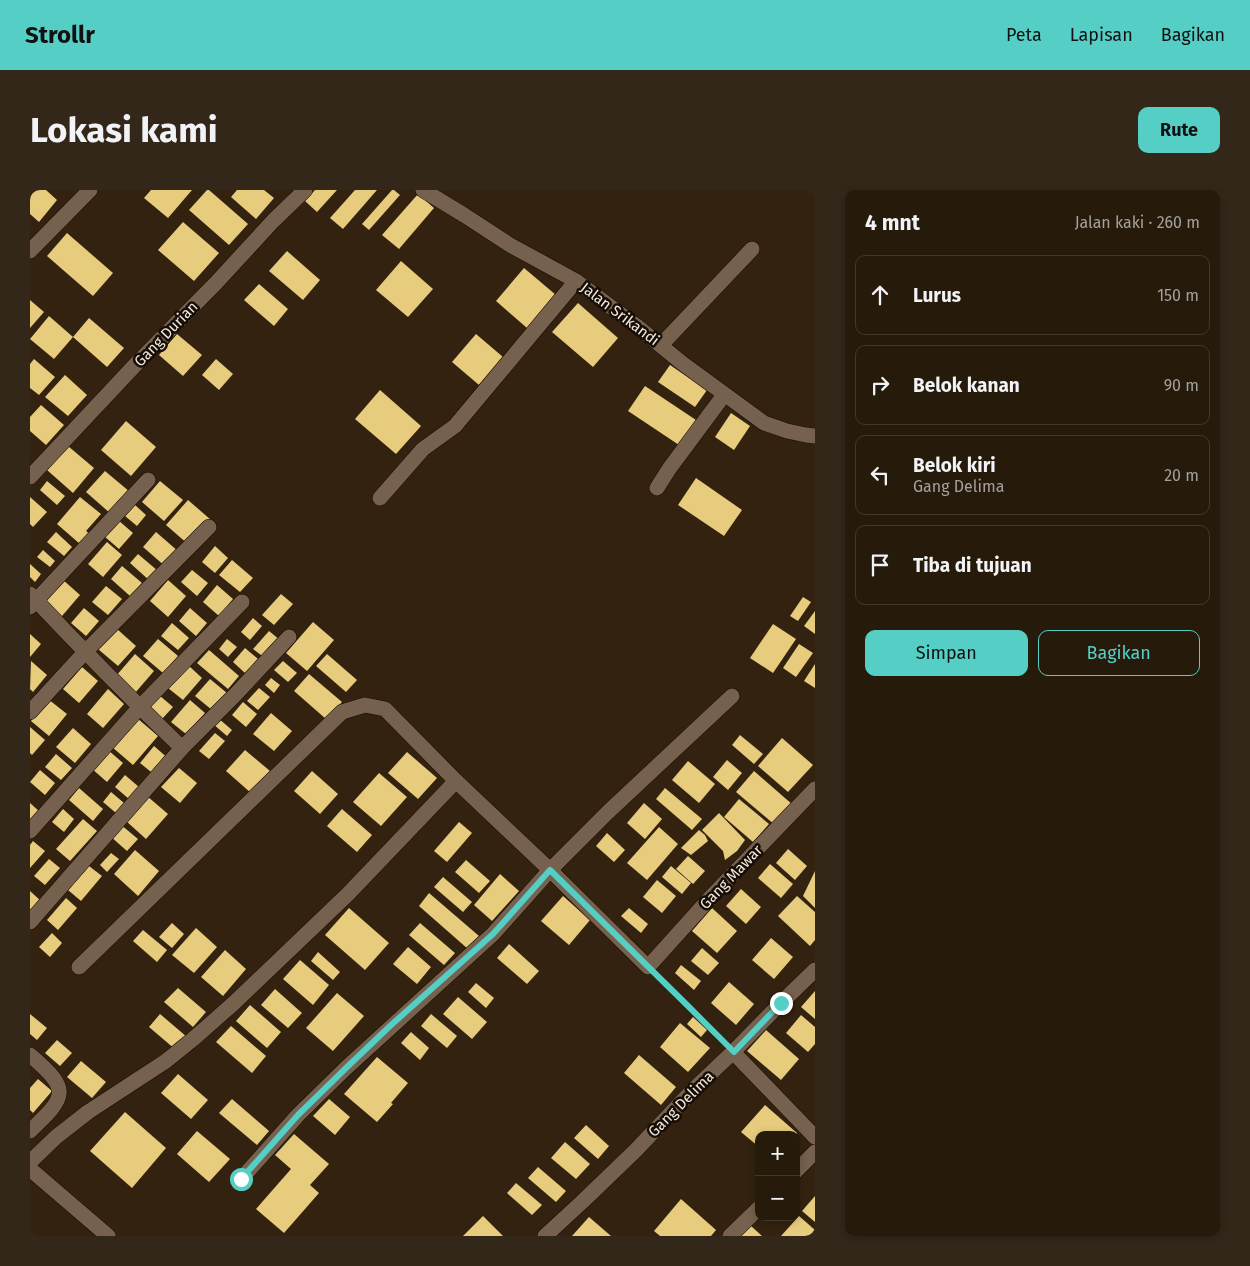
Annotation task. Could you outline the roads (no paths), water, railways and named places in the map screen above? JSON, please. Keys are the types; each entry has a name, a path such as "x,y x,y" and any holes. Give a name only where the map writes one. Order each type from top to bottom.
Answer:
{"street":[{"path":"30,251 90,190"},
{"name":"Jalan Srikandi","path":"423,190 510,245 576,281 724,395 764,423 786,431 815,436"},
{"name":"Gang Durian","path":"30,477 302,191"},
{"path":"661,346 752,249"},
{"path":"380,498 423,449 455,426 576,281"},
{"path":"657,488 724,395"},
{"path":"148,480 32,600 182,748"},
{"path":"30,712 85,652 209,527"},
{"path":"30,831 140,708 242,602"},
{"path":"30,922 182,748 289,638"},
{"path":"241,1179 312,1101 390,1026 493,934 550,870 608,812 732,696"},
{"path":"79,966 342,712 364,705 385,709 456,781 550,870"},
{"path":"30,1162 56,1136 166,1061 234,1003 348,894 456,781"},
{"name":"Gang Mawar","path":"550,870 648,967 711,897 815,789"},
{"name":"Gang Delima","path":"545,1236 636,1150 692,1091 734,1052 815,970"},
{"path":"734,1052 815,1137"},
{"path":"30,1055 50,1074 57,1084 60,1093 58,1102 51,1111 30,1131"},
{"path":"800,1167 815,1152"},
{"path":"30,1169 108,1236"},
{"path":"730,1236 755,1212"}]}
